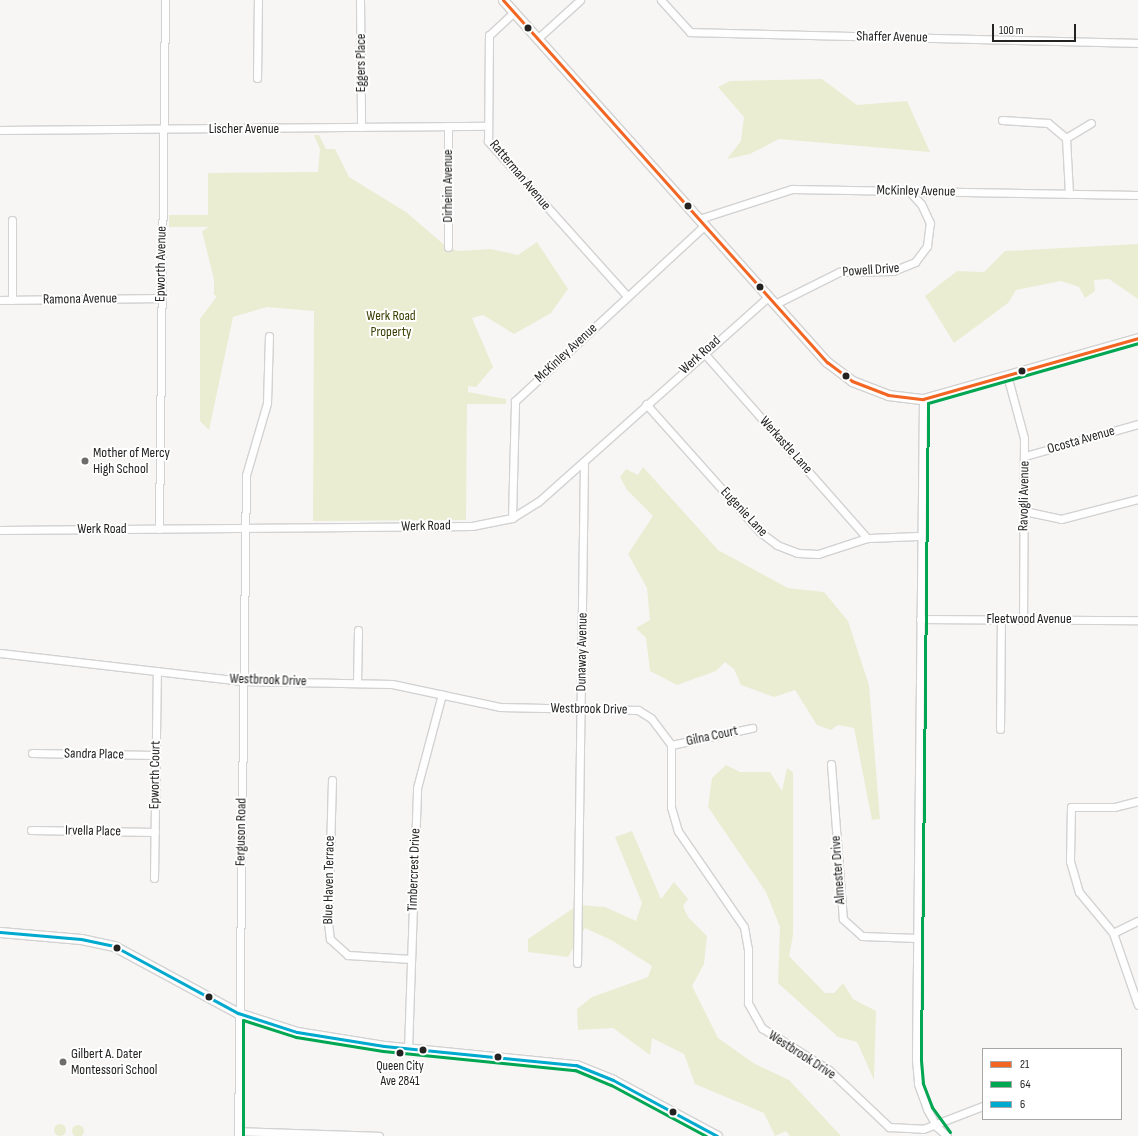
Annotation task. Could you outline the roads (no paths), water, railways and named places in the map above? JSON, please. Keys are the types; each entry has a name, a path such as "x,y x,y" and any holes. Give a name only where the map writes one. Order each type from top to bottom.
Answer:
{"main road":[{"path":"503,0 768,297 833,367 852,381 888,395 922,399 1138,338"},
{"path":"0,932 73,938 114,946 238,1013 297,1032 408,1049 576,1065 613,1080 717,1136"}],"street":[{"name":"Epworth Avenue","path":"159,529 165,0"},
{"path":"257,78 258,0"},
{"name":"Eggers Place","path":"360,0 361,127"},
{"path":"537,39 580,0"},
{"name":"Shaffer Avenue","path":"661,0 690,32 1138,43"},
{"name":"Ratterman Avenue","path":"514,12 489,35 488,141 627,296"},
{"path":"1002,120 1048,123 1066,138 1069,194"},
{"path":"1066,138 1091,123"},
{"name":"Dirheim Avenue","path":"448,126 448,247"},
{"name":"Lischer Avenue","path":"0,130 488,126"},
{"name":"McKinley Avenue","path":"512,518 515,401 627,296 702,222 792,190 1138,195"},
{"name":"Powell Drive","path":"775,304 839,272 892,271 915,262 927,246 930,231 925,211 909,191"},
{"path":"12,220 12,300"},
{"name":"Werk Road","path":"0,530 472,526 512,518 538,502 584,462 703,352 768,297"},
{"name":"Ramona Avenue","path":"0,300 161,298"},
{"name":"Ferguson Road","path":"238,1134 244,528 247,463 267,403 268,336"},
{"name":"Werkastle Lane","path":"703,352 867,538"},
{"name":"Ravogli Avenue","path":"1007,375 1022,427 1025,456 1023,618"},
{"path":"922,399 916,1073 934,1123 948,1136"},
{"name":"Eugenie Lane","path":"646,404 760,532 777,545 798,552 818,554 867,538 920,536"},
{"name":"Ocosta Avenue","path":"1025,456 1138,424"},
{"name":"Dunaway Avenue","path":"577,962 584,462"},
{"path":"1024,511 1061,520 1138,499"},
{"name":"Fleetwood Avenue","path":"920,619 1023,618 1138,620"},
{"path":"1000,729 1001,619"},
{"path":"357,683 358,630"},
{"name":"Westbrook Drive","path":"0,653 242,681 357,683 410,686 500,707 638,710 651,718 671,745 670,798 674,822 744,927 748,949 746,993 756,1020 768,1034 830,1070 884,1125 923,1129 934,1123 982,1106"},
{"name":"Epworth Court","path":"154,878 156,671"},
{"name":"Timbercrest Drive","path":"408,1049 417,788 442,694"},
{"name":"Gilna Court","path":"671,745 752,728"},
{"name":"Sandra Place","path":"32,753 155,755"},
{"name":"Almester Drive","path":"831,764 843,919 862,936 917,938"},
{"name":"Blue Haven Terrace","path":"332,780 328,923 330,939 348,955 411,959"},
{"path":"1138,800 1114,807 1071,807 1073,877 1079,892 1113,934 1138,1005"},
{"name":"Irvella Place","path":"31,830 154,832"},
{"path":"1113,934 1138,921"},
{"path":"238,1134 379,1136"}],"place":[{"name":"Mother of Mercy High School","path":"85,461"},
{"name":"Queen City Ave 2841","path":"400,1053"},
{"name":"Gilbert A. Dater Montessori School","path":"63,1062"}],"park label":[{"name":"Werk Road Property","path":"391,324"}]}
